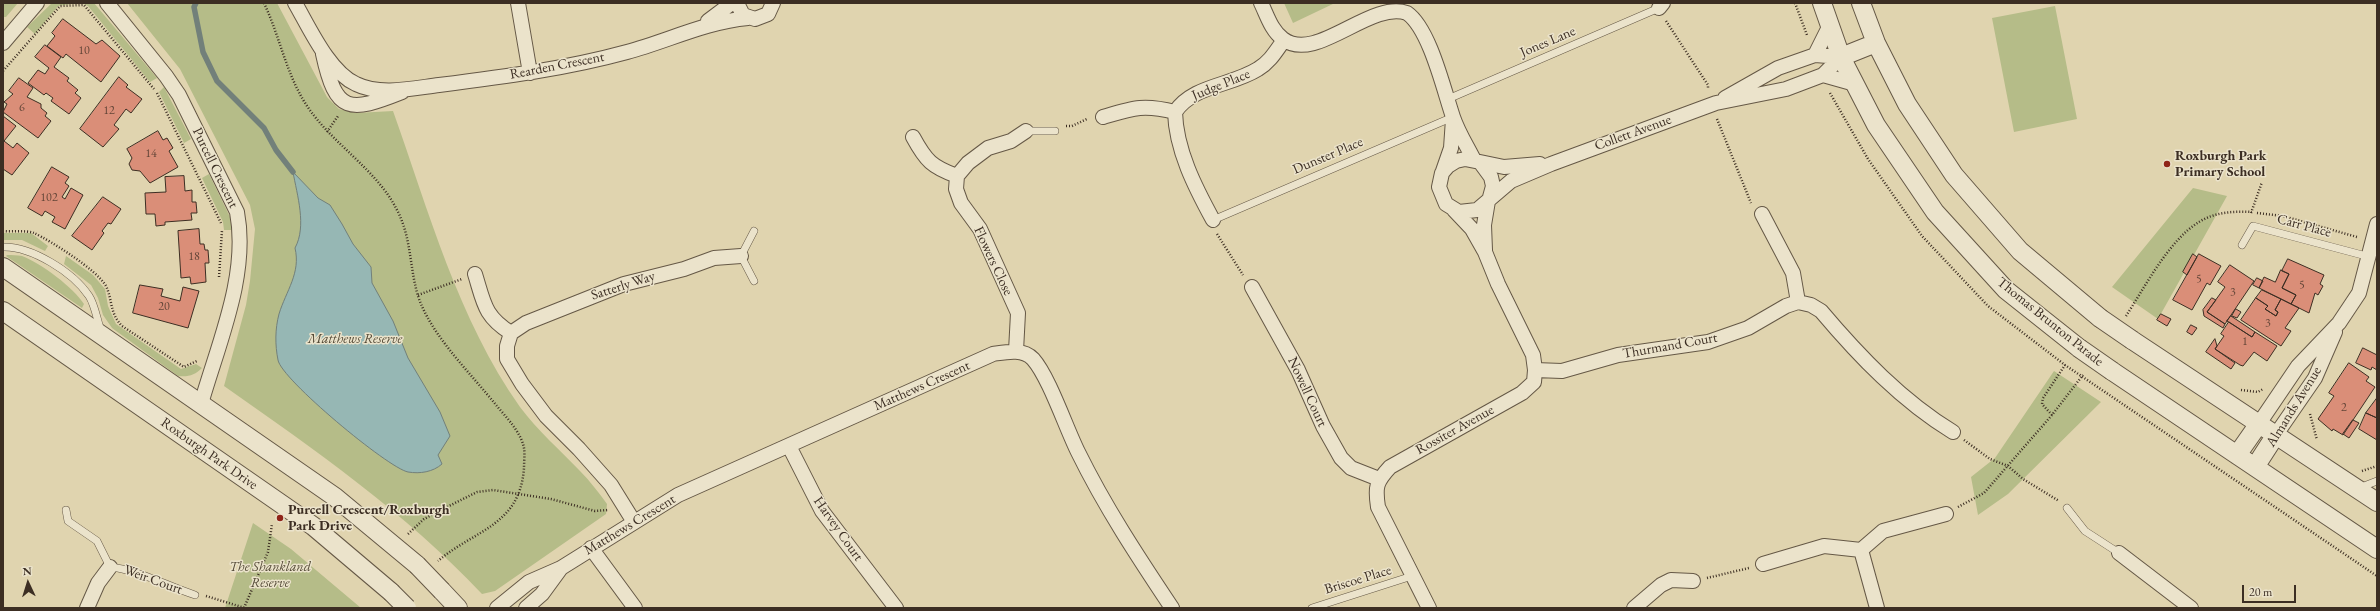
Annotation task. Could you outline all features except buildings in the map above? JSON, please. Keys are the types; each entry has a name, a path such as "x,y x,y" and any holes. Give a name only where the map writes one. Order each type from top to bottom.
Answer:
{"street":[{"path":"3,43 37,3"},
{"name":"Purcell Crescent","path":"107,3 166,76 179,95 237,212 240,227 236,274 231,302 201,404"},
{"name":"Rearden Crescent","path":"295,3 322,49 339,71 355,84 373,89 410,88 530,73 627,52 699,27 748,18 762,18 774,5"},
{"path":"518,3 530,73"},
{"name":"Rearden Crescent","path":"699,27 732,3"},
{"path":"737,3 739,10 748,18"},
{"path":"1261,3 1273,29 1284,40 1298,44 1313,41 1377,10 1393,7 1410,8 1433,56 1453,117 1477,162 1491,176 1493,186 1484,225 1485,252"},
{"name":"Thomas Brunton Parade","path":"1822,3 1841,57 1876,125 1935,212 2006,290 2079,348 2377,549"},
{"path":"1861,3 1876,43 1907,104 1954,175 2020,251 2100,318 2258,425 2377,502"},
{"path":"1815,55 1830,25"},
{"name":"Judge Place","path":"1175,112 1181,103 1193,94 1223,86 1258,69 1271,59 1284,40"},
{"name":"Collett Avenue","path":"1489,199 1511,181 1551,164 1716,103 1786,89 1823,75 1841,57 1876,43"},
{"name":"Rearden Crescent","path":"322,49 328,78 334,93 347,103 358,106 375,102 410,88"},
{"name":"Collett Avenue","path":"1716,103 1778,68 1815,55 1841,57"},
{"path":"1823,75 1855,84"},
{"path":"1103,117 1138,107 1156,108 1175,112 1180,146 1198,193 1213,220"},
{"path":"1453,117 1451,148 1442,173 1439,187 1441,196 1446,204 1454,210 1472,229 1485,252 1532,355 1535,370"},
{"path":"913,138 924,158 938,169 957,176 968,163 988,148 1010,141 1026,131"},
{"path":"1442,173 1448,166 1456,161 1465,159 1477,162"},
{"name":"Collett Avenue","path":"1477,162 1504,167 1551,164"},
{"name":"Flowers Close","path":"957,176 956,189 961,203 980,229 1018,313 1016,351"},
{"path":"1454,210 1468,213 1477,210 1489,199"},
{"path":"1762,214 1793,273 1798,302 1811,305 1821,311 1879,374 1939,423 1953,432"},
{"name":"Almands Avenue","path":"2237,455 2298,366 2339,323 2359,293 2374,258 2377,224"},
{"name":"Satterly Way","path":"511,333 526,323 624,284 684,269 714,258 741,256"},
{"path":"3,267 335,497 395,547 425,565 442,591 458,608"},
{"path":"475,274 485,308 496,324 511,333 507,346 507,359 522,384 546,416 579,449 611,485 634,522"},
{"name":"Nowell Court","path":"1252,287 1298,370 1323,426 1341,458 1351,468 1379,479"},
{"name":"Thurmand Court","path":"1535,370 1562,371 1618,355 1708,342 1748,328 1786,306 1798,302"},
{"name":"Roxburgh Park Drive","path":"3,311 313,526 391,592 407,608"},
{"name":"Almands Avenue","path":"2255,467 2315,378 2339,323"},
{"path":"1016,351 1032,358 1042,372 1078,451 1115,521 1172,608"},
{"name":"Matthews Crescent","path":"497,608 529,582 561,568 678,495 993,354 1016,351"},
{"name":"Rossiter Avenue","path":"1379,479 1390,467 1522,393 1534,382 1535,370"},
{"name":"Harvey Court","path":"789,446 822,512 896,608"},
{"path":"1379,479 1376,492 1378,507 1429,608"},
{"path":"1763,564 1824,546 1862,550 1883,531 1946,514"},
{"path":"591,548 635,608"},
{"path":"1862,550 1877,608"},
{"path":"2119,553 2191,608"},
{"name":"Weir Court","path":"87,608 98,584 110,567"},
{"name":"Matthews Crescent","path":"526,608 542,594 561,568"},
{"path":"1635,608 1661,585 1671,580 1693,581"}],"lane":[{"name":"Jones Lane","path":"1448,100 1661,6"},
{"name":"Dunster Place","path":"1213,220 1453,117"},
{"path":"1026,131 1056,131"},
{"path":"2242,246 2253,226"},
{"name":"Carr Place","path":"2253,226 2374,258"},
{"path":"754,231 741,256 754,281"},
{"path":"3,247 14,246 33,251 78,282 90,297 102,335"},
{"path":"2357,489 2377,482"},
{"path":"2067,508 2086,531 2119,553"},
{"name":"Weir Court","path":"66,510 68,521 97,541 110,567 131,569 161,584 195,595"},
{"name":"Briscoe Place","path":"1312,608 1412,576"}],"path":[{"path":"264,3 272,20 285,64 307,106 327,132 375,179 398,212 411,252 413,278 421,304 442,339 512,424 524,447 524,470 519,493 509,512 489,530 469,539 425,565"},
{"path":"3,71 60,6 84,5 156,92 222,224 218,285"},
{"path":"1056,131 1060,125 1072,126 1087,119 1103,117"},
{"path":"2253,226 2250,212 2262,182"},
{"path":"1213,220 1219,238 1237,268 1252,287"},
{"path":"3,231 32,232 58,248 95,274 106,286 115,319 122,326 184,367 198,360"},
{"path":"418,295 475,274"},
{"path":"2052,415 2042,404 2043,398 2065,365"},
{"path":"2311,409 2310,414 2315,439 2319,443"},
{"path":"1953,432 1990,459 2008,466 2023,479 2045,491 2067,508"},
{"path":"2356,467 2362,471 2377,466"},
{"path":"395,547 424,519 477,492 493,490 519,493 550,499 595,511 614,510 624,506"},
{"path":"195,595 209,596 245,608 268,552 272,524"},
{"path":"1693,581 1733,573 1763,564"}],"green space":[{"path":"3,3 18,3 6,17 3,17"},
{"path":"52,3 71,4 58,6 35,34 27,27"},
{"path":"94,3 157,78 150,82 88,6 84,4 75,4"},
{"name":"Matthews Reserve","path":"127,3 277,3 327,97 339,109 356,113 393,111 447,264 479,338 498,373 520,407 594,487 607,504 606,514 495,591 482,594 453,564 391,509 326,459 224,386 246,305 250,281 255,229 250,205 180,69"},
{"path":"1284,3 1335,3 1293,23"},
{"path":"2055,6 2077,119 2014,132 1992,18"},
{"path":"164,87 191,139 184,143 159,92"},
{"path":"209,174 230,217 232,230 224,230 223,222 202,178"},
{"path":"2193,188 2227,196 2158,319 2112,287"},
{"path":"3,233 31,233 48,246 45,251 22,240 3,240"},
{"path":"6,256 22,256 30,259 47,270 73,291 84,304 82,308"},
{"path":"66,256 93,275 105,289 108,306 116,324 181,369 196,364 202,368 192,375 178,376 112,328 103,315 98,298 91,285 64,264"},
{"path":"2054,371 2101,402 2008,494 1978,515 1971,477 1995,458"},
{"name":"The Shankland Reserve","path":"253,523 291,549 361,608 225,608"}],"water":[{"path":"293,172 318,198 330,205 353,244 371,267 372,283 393,321 408,358 440,412 450,436 438,455 442,464 435,469 417,473 408,472 397,467 359,440 315,403 284,370 278,360 276,349 277,325 279,314 292,282 296,266 295,248 299,239 301,220 299,200"}],"waterway":[{"path":"196,3 194,7 203,52 217,81 264,128 276,150 293,172"}],"place":[{"name":"Roxburgh Park Primary School","path":"2167,164"},
{"name":"Purcell Crescent/Roxburgh Park Drive","path":"280,518"}]}
